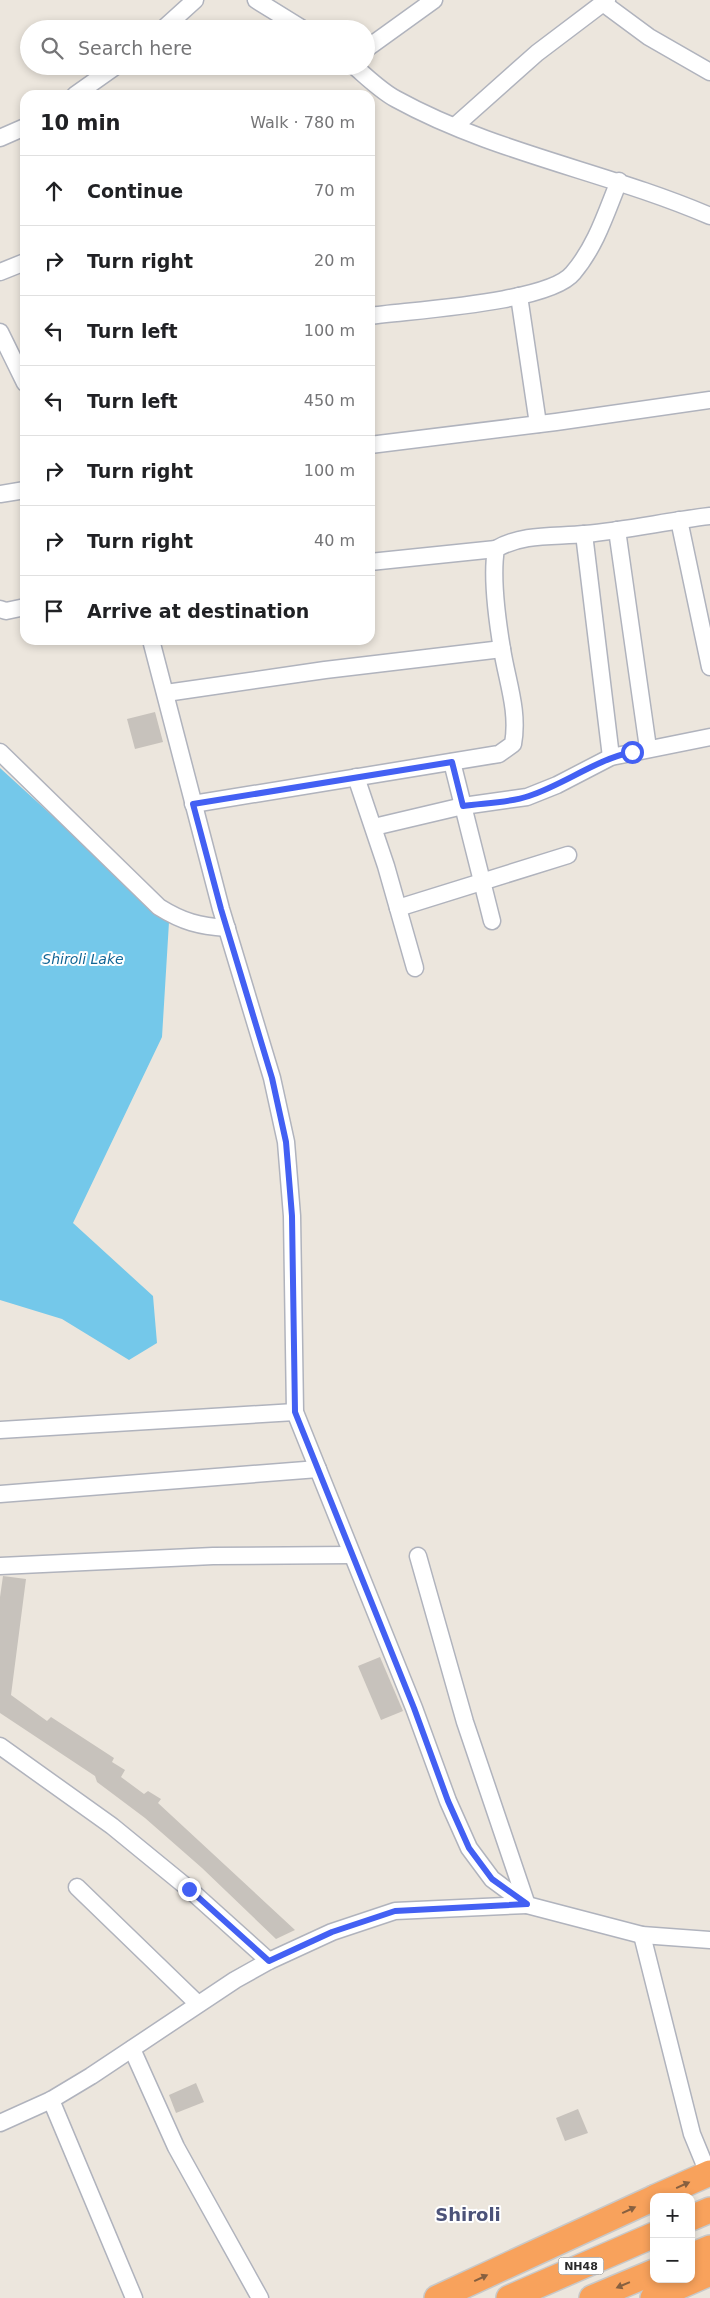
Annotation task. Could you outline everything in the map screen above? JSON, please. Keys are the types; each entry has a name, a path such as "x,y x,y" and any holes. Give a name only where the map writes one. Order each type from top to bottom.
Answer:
{"highway":[{"path":"664,2193 709,2173"},
{"path":"437,2298 650,2199"},
{"path":"695,2216 710,2210"},
{"name":"NH48","path":"509,2298 650,2237"},
{"path":"695,2254 710,2248"},
{"path":"653,2298 710,2273"},
{"name":"NH48","path":"592,2298 650,2274"}],"street":[{"path":"173,20 195,0"},
{"path":"256,0 288,20"},
{"path":"375,43 434,0"},
{"path":"455,126 536,53 605,2 649,38 710,72"},
{"path":"82,90 103,75"},
{"path":"366,75 395,98 455,126 520,150 619,181 710,216"},
{"path":"0,138 20,129"},
{"path":"375,315 519,296 552,287 572,275 596,239 619,181"},
{"path":"0,272 20,264"},
{"path":"519,296 538,424"},
{"path":"0,332 20,374"},
{"path":"375,444 710,400"},
{"path":"0,494 20,491"},
{"path":"375,561 496,549 507,542 528,538 618,530 710,516"},
{"path":"679,520 710,667"},
{"path":"618,530 648,748"},
{"path":"584,534 611,757"},
{"path":"193,804 499,754 513,744 516,728 514,708 502,649 493,563 496,549"},
{"path":"0,609 6,611 20,609"},
{"path":"152,645 227,928 272,1078 286,1142 292,1216 295,1412 414,1708 448,1801 469,1848 492,1879 527,1904"},
{"path":"166,693 325,670 502,649"},
{"path":"374,827 463,806 526,797 557,785 611,757 710,737"},
{"path":"0,752 159,907 180,920 202,926 227,928"},
{"path":"452,762 492,921"},
{"path":"356,777 374,827 415,968"},
{"path":"398,908 568,855"},
{"path":"0,1430 295,1412"},
{"path":"0,1494 318,1469"},
{"path":"0,1566 213,1556 352,1555"},
{"path":"418,1556 465,1722 527,1904"},
{"path":"0,1746 112,1826 189,1889 269,1961"},
{"path":"77,1887 198,2004"},
{"path":"0,2123 52,2100 198,2004 269,1961 332,1932 395,1911 527,1904 642,1935 710,1940"},
{"path":"642,1935 692,2134 709,2173"},
{"path":"132,2049 176,2147 260,2298"},
{"path":"52,2100 134,2298"}],"water":[{"name":"Shiroli Lake","path":"0,768 169,922 162,1037 73,1223 153,1296 157,1343 129,1360 62,1319 0,1300"}],"building":[{"path":"155,712 163,742 135,749 127,719"},
{"path":"3,1576 26,1579 11,1695 47,1721 51,1717 114,1758 112,1762 125,1770 121,1777 144,1794 148,1791 161,1799 158,1803 295,1930 276,1939 202,1868 145,1818 97,1782 95,1776 0,1713 0,1597"},
{"path":"380,1657 403,1711 381,1720 358,1666"},
{"path":"196,2083 204,2102 176,2113 169,2095"},
{"path":"578,2109 588,2133 565,2141 556,2118"}],"district":[{"name":"Shiroli","path":"468,2214"}],"route":[{"path":"189,1889 269,1961 332,1932 395,1911 527,1904 492,1879 469,1848 448,1801 414,1708 295,1412 292,1216 286,1142 272,1078 221,909 193,804 452,762 463,806 526,797 557,785 611,757 632,752"}]}
